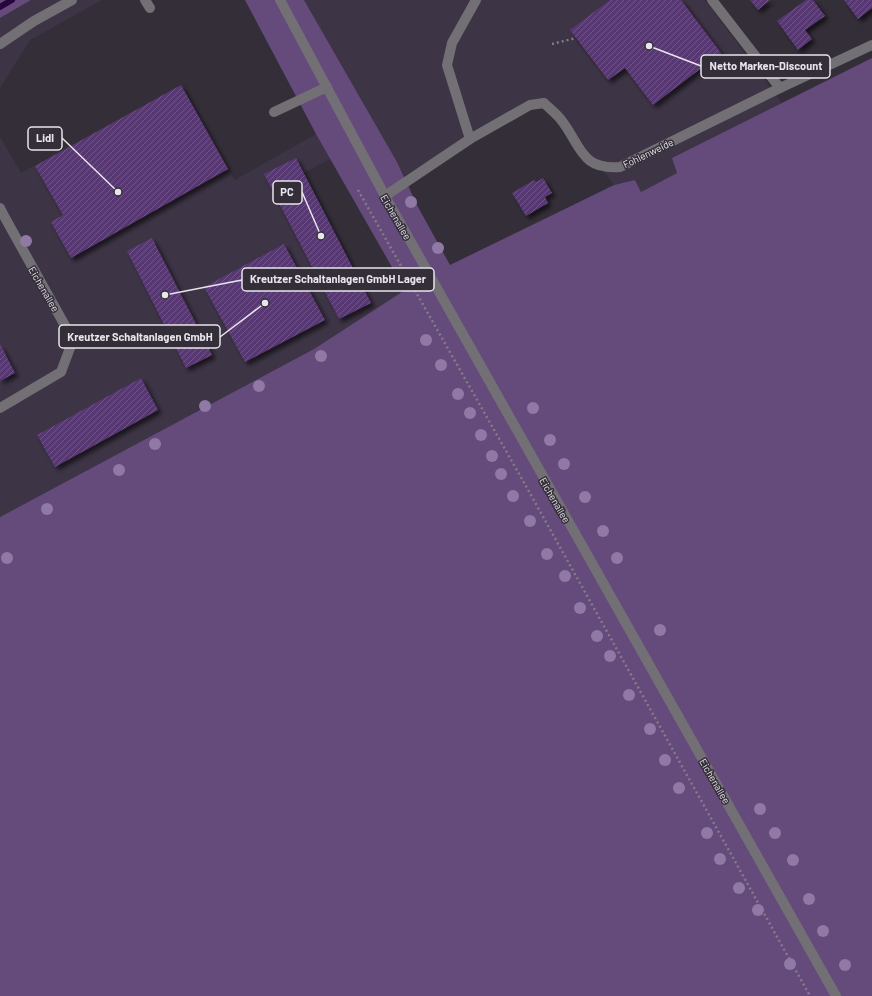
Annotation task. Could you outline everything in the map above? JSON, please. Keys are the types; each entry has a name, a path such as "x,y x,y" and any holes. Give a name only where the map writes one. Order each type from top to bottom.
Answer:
{"street":[{"path":"0,44 72,0"},
{"name":"Eichenallee","path":"280,0 384,196 836,996"},
{"path":"470,139 447,65 452,43 476,0"},
{"path":"712,0 780,88"},
{"name":"Fohlenweide","path":"384,196 470,139 530,105 544,103 562,120 584,156 596,164 608,168 620,167 780,88 872,45"},
{"path":"274,112 327,87"},
{"name":"Eichenallee","path":"0,208 73,340 61,372 0,408"}],"path":[{"path":"552,44 576,38"},
{"path":"358,190 531,495 810,996"}],"shaded area":[{"path":"0,0 31,0 0,18"},
{"path":"31,0 102,0 30,40 0,88 0,18"},
{"path":"245,0 304,0 397,162 418,207 450,265 614,185 635,180 641,192 677,173 672,158 872,58 872,996 0,996 0,517 314,349 405,290 316,134"},
{"path":"304,0 705,0 782,103 672,158 677,173 641,192 635,180 614,185 555,107 520,106 404,176"},
{"path":"181,85 235,180 316,134 331,159 303,173 366,294 398,278 405,290 314,349 0,517 0,137 21,173"}],"building":[{"path":"610,0 681,0 721,53 653,105 625,68 608,80 570,30"},
{"path":"750,0 770,0 758,10"},
{"path":"806,0 813,0 825,16 805,30 812,39 798,50 777,21"},
{"path":"844,0 872,0 872,8 858,19"},
{"path":"181,85 228,169 71,258 51,222 63,215 35,166"},
{"path":"296,158 371,303 339,319 264,174"},
{"path":"543,178 552,193 545,197 548,203 526,216 512,193 534,180 536,182"},
{"path":"152,238 212,355 186,368 127,251"},
{"path":"284,244 325,320 245,362 204,287"},
{"path":"0,344 15,373 0,381"},
{"path":"141,378 158,410 55,467 37,435"}],"waterway":[{"path":"0,7 12,0"}],"place":[{"name":"Netto Marken-Discount","path":"649,46"},
{"name":"Lidl","path":"118,192"},
{"name":"PC","path":"321,236"},
{"name":"Kreutzer Schaltanlagen GmbH Lager","path":"165,295"},
{"name":"Kreutzer Schaltanlagen GmbH","path":"265,303"}]}
